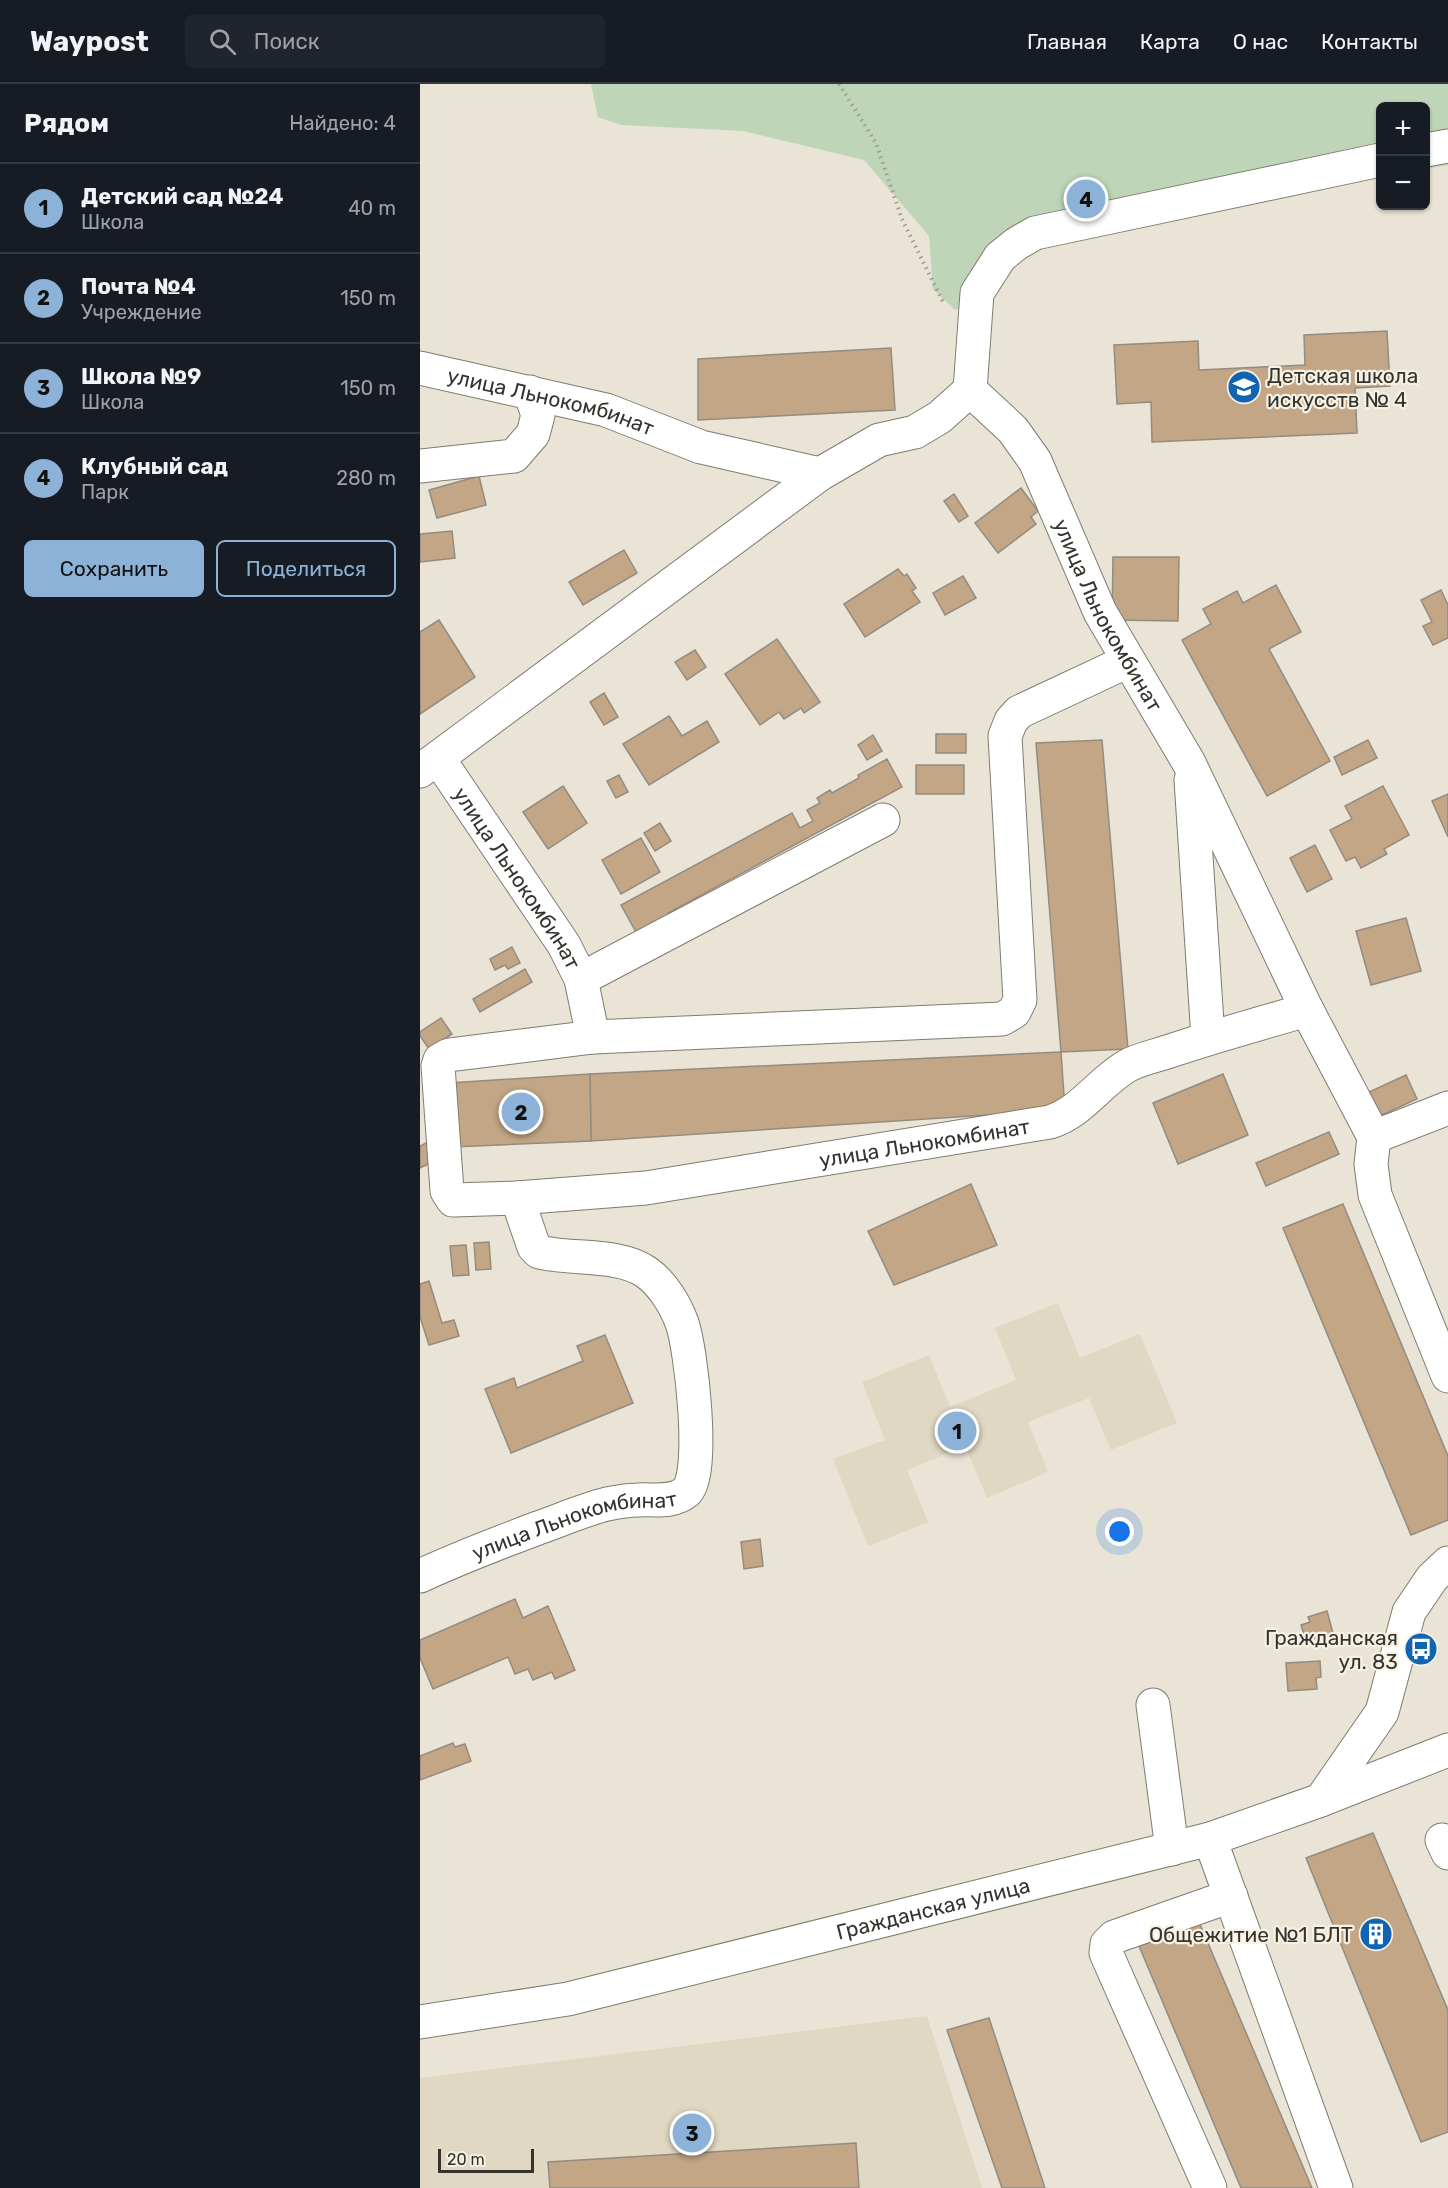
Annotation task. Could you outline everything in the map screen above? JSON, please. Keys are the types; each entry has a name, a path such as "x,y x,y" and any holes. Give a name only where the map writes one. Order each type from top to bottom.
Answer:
{"street":[{"path":"1430,149 1448,146"},
{"path":"970,390 977,293 1000,257 1035,233 1376,161"},
{"name":"улица Льнокомбинат","path":"420,368 606,410 701,447 820,474"},
{"name":"улица Льнокомбинат","path":"1307,1010 1208,1038 1128,1065 1107,1080 1077,1110 1050,1122 646,1188 517,1198 453,1200 448,1195 438,1066 440,1060 449,1055 593,1037 581,979 564,945 429,765 820,474 879,440 915,432 940,417 970,390 1013,429 1035,461 1100,612 1189,764 1307,1010 1374,1137"},
{"path":"420,465 514,456 533,434 538,415 530,392"},
{"path":"593,1037 1002,1019 1014,1012 1020,1000 1005,736 1011,721 1019,712 1128,661"},
{"path":"1189,764 1208,1038"},
{"path":"581,979 883,820"},
{"path":"1448,1108 1374,1137 1371,1164 1375,1195 1448,1376"},
{"name":"улица Льнокомбинат","path":"420,1576 465,1555 592,1508 616,1502 657,1501 685,1493 693,1485 697,1458 690,1360 682,1323 665,1292 655,1279 635,1266 540,1252 534,1247 517,1198"},
{"path":"1321,1800 1382,1712 1408,1612 1432,1578 1448,1563"},
{"path":"1408,1612 1448,1594"},
{"path":"1153,1705 1172,1849"},
{"name":"Гражданская улица","path":"420,2022 568,1999 1210,1839 1321,1800 1442,1752"},
{"path":"1210,1839 1335,2188"},
{"path":"1210,2188 1106,1953 1107,1944 1114,1937 1231,1896"}],"path":[{"path":"839,84 876,143 902,219 947,310"}],"shaded area":[{"path":"1058,1303 1080,1358 1140,1334 1177,1423 1111,1450 1089,1398 1028,1422 1048,1472 987,1498 965,1446 907,1470 928,1522 868,1546 833,1459 885,1440 862,1382 929,1355 950,1407 1016,1380 995,1328"},
{"path":"927,2016 982,2188 420,2188 420,2078"}],"green space":[{"path":"591,84 1448,84 1448,165 1430,168 1430,102 1376,102 1376,179 1033,247 985,297 955,310 933,289 929,236 864,160 743,131 621,125 598,117"}],"building":[{"name":"Детская школа искусств № 4","path":"1387,331 1390,386 1355,388 1357,433 1152,442 1151,402 1117,404 1114,345 1198,341 1199,370 1305,365 1304,335"},
{"path":"891,348 895,410 698,420 698,359"},
{"path":"479,476 486,505 437,518 429,490"},
{"path":"1021,488 1038,511 1031,517 1036,524 998,553 975,523"},
{"path":"954,494 968,516 959,522 944,501"},
{"path":"452,531 455,558 420,562 420,534"},
{"path":"624,550 637,573 583,605 569,582"},
{"path":"1113,557 1179,557 1178,621 1112,620"},
{"path":"898,569 904,576 907,574 916,588 912,591 920,602 865,637 844,604"},
{"path":"963,576 976,598 945,615 933,593"},
{"path":"1276,585 1301,632 1269,649 1330,761 1267,796 1182,640 1211,624 1203,609 1237,591 1243,603"},
{"path":"1441,590 1448,605 1448,638 1433,645 1423,626 1432,622 1421,600"},
{"path":"439,620 475,677 420,714 420,632"},
{"path":"777,639 820,702 804,713 801,708 784,719 779,712 760,725 725,674"},
{"path":"695,650 706,667 687,680 675,662"},
{"path":"604,693 618,717 604,725 590,702"},
{"path":"669,716 682,736 707,721 719,742 649,785 623,744"},
{"path":"936,734 966,734 966,753 936,753"},
{"path":"873,735 882,751 867,760 858,745"},
{"path":"1102,740 1128,1049 1061,1052 1036,743"},
{"path":"1368,740 1377,758 1342,775 1334,757"},
{"path":"887,759 902,787 668,913 673,923 641,941 621,905 792,813 800,828 813,821 807,810 820,803 817,798 830,790 832,793 859,778 858,775"},
{"path":"916,765 964,765 964,794 916,794"},
{"path":"619,775 628,792 616,798 607,781"},
{"path":"563,786 587,823 548,849 523,812"},
{"path":"1383,786 1409,835 1384,849 1387,854 1361,868 1355,857 1346,861 1330,830 1352,819 1345,806"},
{"path":"1448,794 1448,837 1432,801"},
{"path":"660,823 671,841 655,851 644,833"},
{"path":"641,838 660,872 621,894 602,860"},
{"path":"1315,845 1332,879 1307,892 1290,858"},
{"path":"1406,918 1421,971 1371,985 1356,931"},
{"path":"512,947 520,963 508,969 505,965 495,970 490,959"},
{"path":"525,969 532,982 480,1012 473,999"},
{"path":"441,1018 452,1034 429,1049 420,1036 420,1032"},
{"path":"1061,1052 1065,1110 591,1141 590,1074"},
{"path":"590,1074 591,1141 453,1147 449,1083"},
{"path":"1223,1074 1248,1135 1178,1164 1153,1103"},
{"path":"1406,1075 1417,1099 1380,1116 1369,1092"},
{"path":"1329,1132 1339,1154 1266,1186 1256,1163"},
{"path":"426,1143 433,1162 420,1168 420,1146"},
{"path":"971,1184 997,1245 894,1285 868,1231"},
{"path":"1343,1204 1448,1456 1448,1520 1411,1535 1283,1228"},
{"path":"489,1242 491,1269 476,1270 474,1243"},
{"path":"466,1245 469,1275 453,1276 450,1246"},
{"path":"429,1281 442,1323 454,1320 459,1336 429,1345 420,1317 420,1284"},
{"path":"605,1335 633,1403 511,1453 485,1389 514,1378 517,1388 583,1361 577,1346"},
{"path":"760,1539 763,1566 744,1569 741,1542"},
{"path":"515,1599 523,1618 548,1606 575,1670 555,1679 552,1672 533,1680 528,1669 515,1674 508,1657 433,1689 420,1658 420,1640"},
{"path":"1327,1611 1333,1633 1306,1641 1301,1625 1310,1622 1308,1617"},
{"path":"1320,1661 1321,1677 1316,1678 1317,1689 1288,1691 1286,1663"},
{"path":"453,1743 455,1747 465,1744 471,1761 420,1780 420,1756"},
{"name":"Общежитие №1 БЛТ","path":"1373,1833 1448,2010 1448,2132 1421,2142 1306,1858"},
{"path":"1199,1922 1312,2188 1241,2188 1139,1946"},
{"path":"989,2018 1045,2188 1002,2188 947,2030"},
{"path":"856,2143 859,2188 550,2188 548,2162"}],"place":[{"name":"Клубный сад","path":"1086,199"},
{"name":"Детская школа искусств № 4","path":"1244,387"},
{"name":"Почта №4","path":"521,1112"},
{"name":"Детский сад №24","path":"957,1431"},
{"name":"Гражданская ул. 83","path":"1421,1649"},
{"name":"Общежитие №1 БЛТ","path":"1376,1934"},
{"name":"Школа №9","path":"692,2133"}]}
